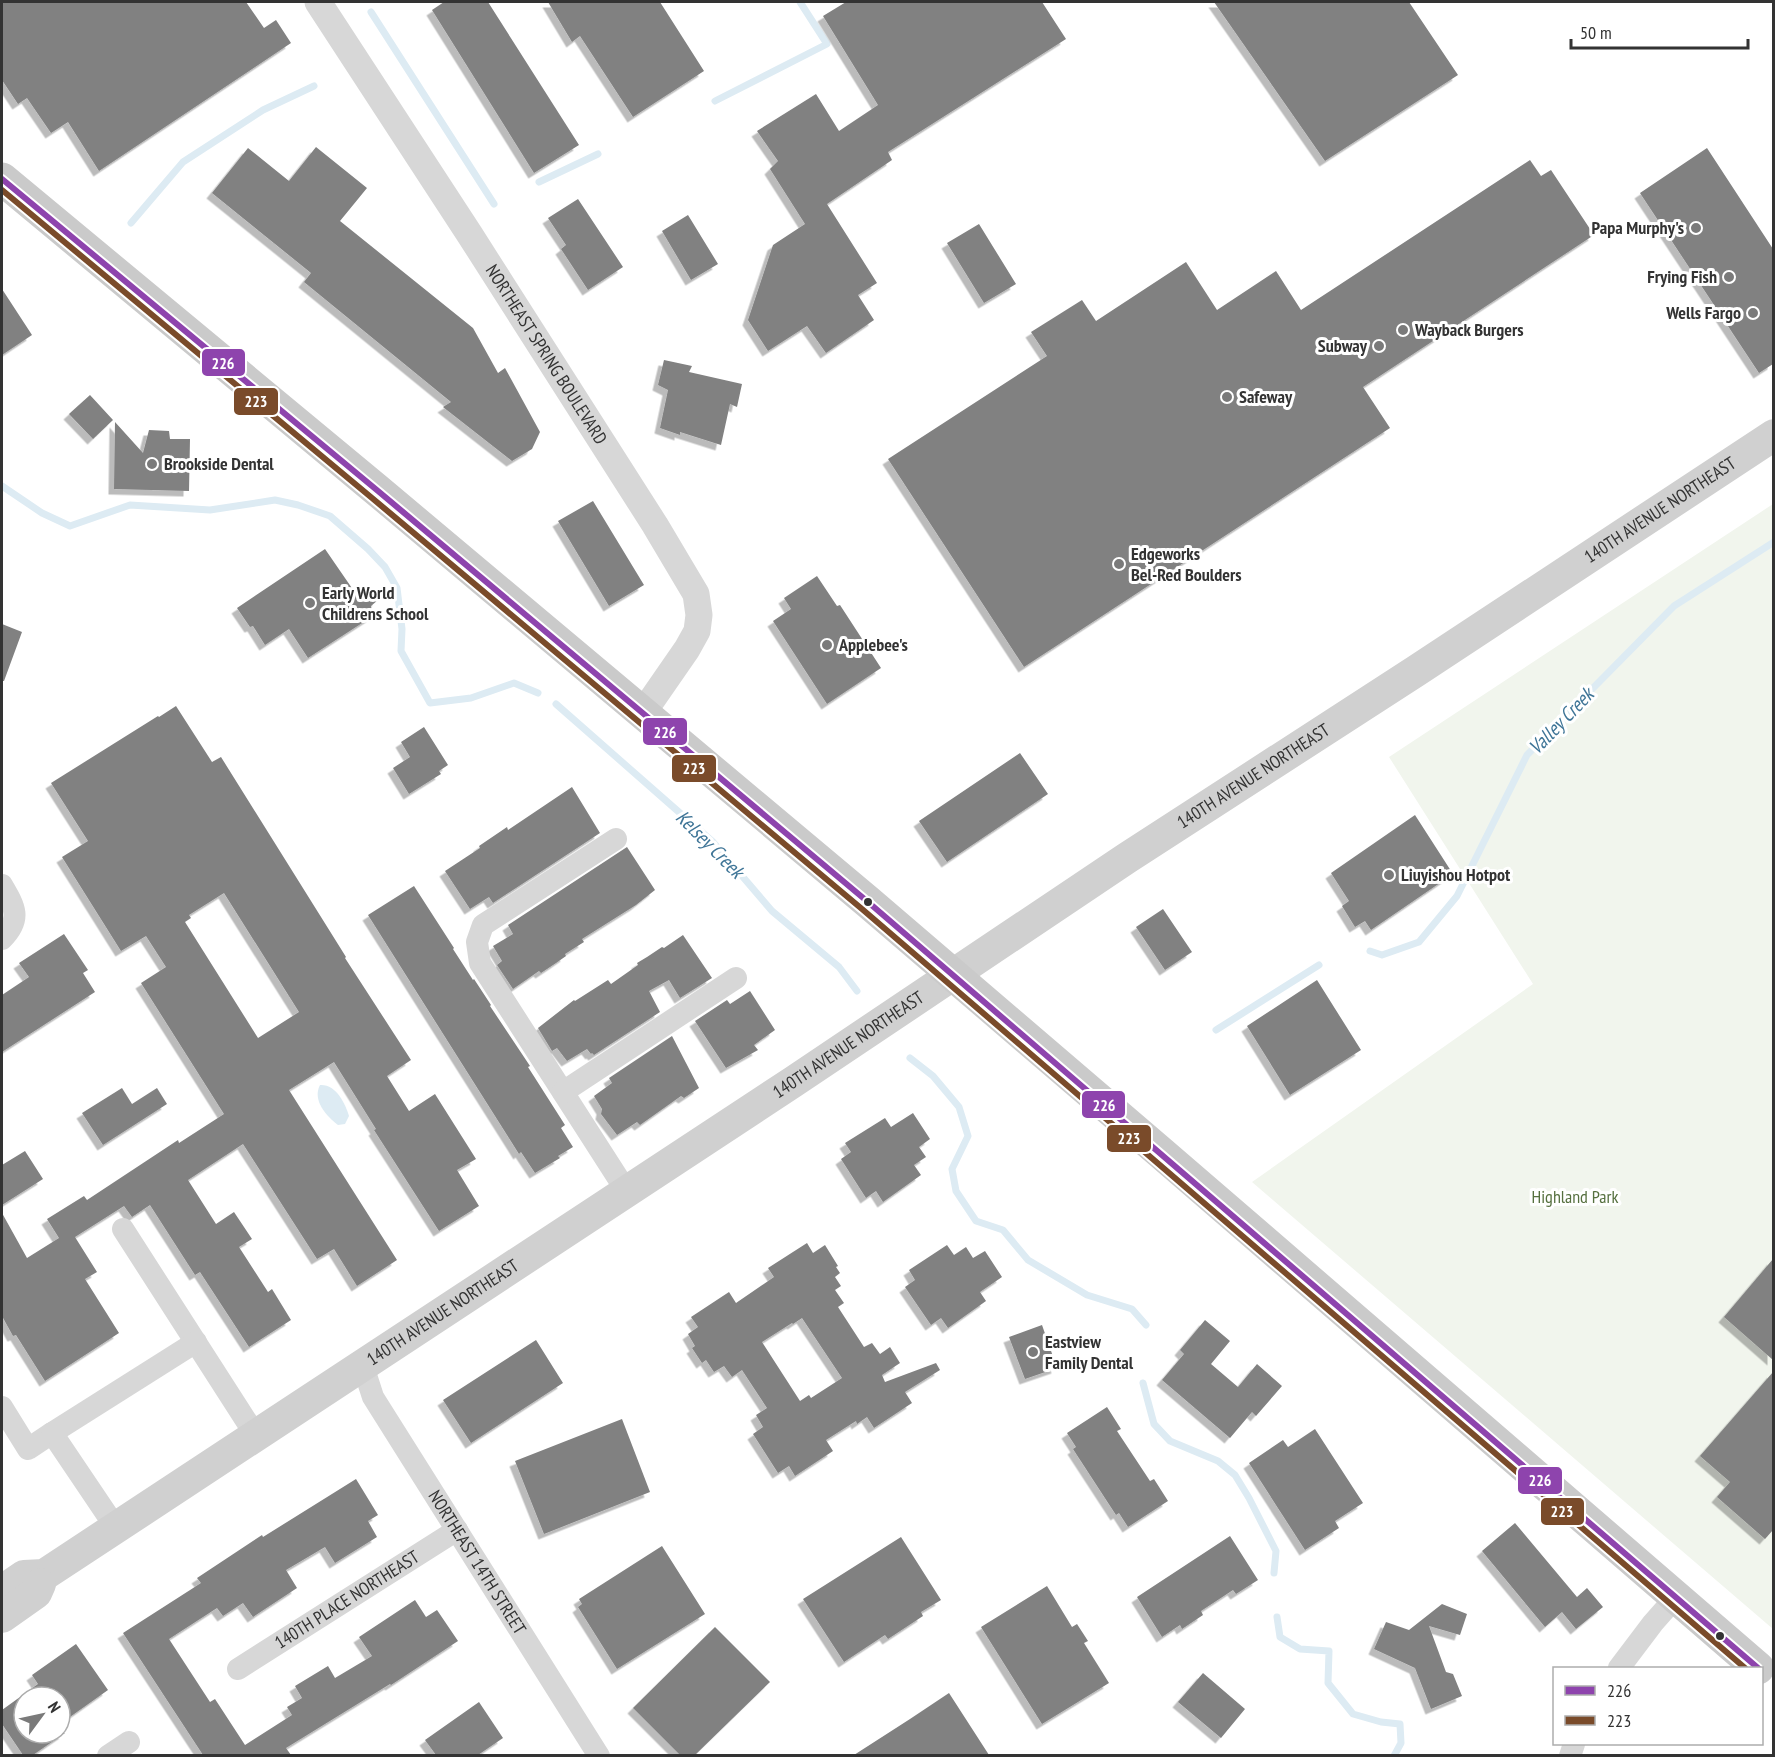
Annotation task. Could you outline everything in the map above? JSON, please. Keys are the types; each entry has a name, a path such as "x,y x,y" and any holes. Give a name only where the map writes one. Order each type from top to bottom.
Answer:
{"main road":[{"path":"2,179 953,974 1757,1667"},
{"name":"140TH AVENUE NORTHEAST","path":"2,1590 24,1576 44,1575 627,1192 1126,858 1416,671 1773,435"},
{"name":"140TH AVENUE NORTHEAST","path":"2,1617 36,1593 44,1575"}],"street":[{"name":"NORTHEAST SPRING BOULEVARD","path":"318,2 496,276 696,594 699,615 697,631 642,714"},
{"path":"615,839 483,925 477,942 480,963 627,1192"},
{"path":"2,885 11,901 8,930"},
{"path":"563,1092 736,978"},
{"path":"123,1229 256,1436"},
{"path":"2,1407 28,1449 196,1342"},
{"name":"NORTHEAST 14TH STREET","path":"363,1366 378,1405 599,1755"},
{"path":"52,1433 116,1528"},
{"name":"140TH PLACE NORTHEAST","path":"238,1669 457,1530"},
{"path":"1620,1667 1675,1598"},
{"path":"108,1755 129,1742"}],"green space":[{"name":"Highland Park","path":"1773,504 1773,1629 1252,1182 1533,984 1389,757"}],"shaded area":[{"path":"320,1085 331,1088 342,1100 349,1116 345,1124 338,1125 322,1107 318,1096"}],"building":[{"path":"2,2 246,2 264,28 276,20 291,43 99,171 68,122 51,133 27,98 18,104 2,80"},
{"path":"444,2 488,2 579,145 534,173 432,10"},
{"path":"548,2 660,2 704,71 633,117 580,36 572,42"},
{"path":"846,2 1042,2 1066,39 888,152 892,160 827,204 877,283 858,295 874,320 826,353 807,326 768,351 748,320 773,245 805,224 770,169 778,161 757,131 816,94 839,131 878,105 823,16"},
{"path":"1214,2 1409,2 1458,75 1325,161"},
{"path":"316,147 367,188 340,221 473,328 498,373 505,368 540,432 532,449 512,461 443,407 451,402 304,282 311,273 212,193 248,148 289,181"},
{"path":"1707,148 1773,249 1773,364 1759,373 1640,193"},
{"path":"1530,160 1541,176 1551,170 1594,235 1363,387 1390,428 1024,667 888,459 1047,356 1031,332 1082,300 1096,321 1186,262 1217,310 1276,271 1301,310"},
{"path":"578,199 623,267 588,290 561,249 566,245 548,218"},
{"path":"688,215 718,264 691,280 662,231"},
{"path":"979,224 1016,284 984,303 947,243"},
{"path":"2,289 32,335 2,355"},
{"path":"664,360 692,366 689,372 742,384 737,407 730,404 721,445 660,428 668,390 658,385"},
{"path":"90,395 113,420 93,439 69,414"},
{"name":"Brookside Dental","path":"115,422 143,453 149,430 169,431 170,439 190,439 189,491 114,489"},
{"path":"593,501 644,585 609,606 558,521"},
{"name":"Early World Childrens School","path":"325,549 356,594 364,586 378,600 371,606 373,616 308,658 289,629 265,645 253,626 250,627 237,608"},
{"name":"Applebee's","path":"817,576 837,606 840,605 881,668 827,704 773,621 791,609 784,598"},
{"path":"2,624 22,632 4,681 2,681"},
{"path":"176,706 212,762 221,757 411,1060 387,1076 409,1111 435,1094 476,1159 457,1170 479,1206 439,1231 374,1130 376,1129 334,1062 289,1090 397,1260 357,1286 334,1249 317,1259 243,1144 188,1180 216,1224 234,1212 252,1239 239,1247 268,1292 272,1289 291,1320 249,1347 200,1272 195,1275 150,1205 132,1217 124,1206 75,1237 97,1272 85,1279 119,1333 45,1381 16,1335 13,1336 2,1316 2,1213 27,1258 59,1238 47,1219 84,1196 87,1200 178,1140 179,1143 224,1114 141,983 166,967 146,936 121,951 62,857 88,841 51,783","holes":["224,893 299,1012 258,1038 185,922 191,918 189,915"]},
{"path":"424,727 448,765 439,771 441,774 409,794 393,768 410,757 401,742"},
{"path":"1020,753 1048,794 947,862 919,821"},
{"path":"572,787 600,833 493,903 489,897 470,909 445,871 507,827 508,830"},
{"path":"1415,815 1453,874 1371,930 1365,921 1355,927 1342,906 1349,901 1331,873"},
{"path":"627,847 655,890 636,905 582,939 584,942 565,954 566,956 556,963 541,973 539,971 513,989 497,965 502,961 493,946 513,934 508,925"},
{"path":"414,886 530,1066 528,1067 565,1125 561,1128 573,1147 535,1173 521,1152 519,1154 368,915"},
{"path":"1163,909 1192,952 1165,970 1136,927"},
{"path":"64,934 88,970 83,973 95,992 2,1052 2,995 29,977 19,963"},
{"path":"683,935 712,978 680,998 669,980 649,991 660,1012 594,1055 587,1049 567,1061 557,1048 552,1051 538,1028 574,1000 608,980 611,984 638,965 637,963"},
{"path":"1317,980 1361,1050 1290,1095 1247,1026"},
{"path":"750,991 775,1030 754,1045 758,1050 726,1068 695,1021 727,1000 730,1004"},
{"path":"672,1036 699,1088 684,1098 681,1096 640,1125 637,1122 617,1135 601,1114 602,1109 594,1096 612,1083 609,1078"},
{"path":"122,1088 132,1104 157,1088 167,1104 103,1145 82,1113"},
{"path":"913,1113 930,1139 919,1147 926,1157 914,1165 921,1175 883,1202 876,1191 866,1198 841,1159 851,1152 845,1143 885,1118 891,1127"},
{"path":"25,1151 43,1179 2,1205 2,1165"},
{"path":"807,1243 813,1253 825,1245 840,1273 835,1277 841,1286 835,1290 844,1303 838,1307 864,1347 872,1343 880,1354 890,1347 900,1363 882,1375 885,1382 936,1363 940,1370 905,1392 912,1403 874,1428 867,1417 857,1424 856,1421 826,1440 833,1451 795,1476 789,1466 778,1473 753,1434 763,1427 756,1415 767,1408 742,1370 732,1377 724,1366 714,1372 706,1360 702,1363 692,1348 695,1346 688,1334 698,1327 691,1317 729,1292 736,1303 774,1277 768,1268","holes":["802,1318 842,1378 811,1398 809,1395 800,1401 762,1342"]},
{"path":"947,1245 954,1255 966,1247 973,1258 985,1251 1002,1277 980,1292 986,1301 948,1328 941,1318 931,1325 905,1287 915,1280 909,1270"},
{"path":"1773,1259 1773,1360 1724,1317"},
{"path":"1205,1320 1230,1341 1211,1364 1238,1387 1257,1364 1282,1386 1256,1416 1252,1412 1230,1438 1162,1380 1184,1354 1180,1350"},
{"name":"Eastview Family Dental","path":"1042,1325 1057,1368 1025,1379 1009,1337"},
{"path":"536,1340 563,1383 471,1443 443,1400"},
{"path":"1773,1372 1773,1530 1765,1539 1717,1497 1730,1482 1700,1456"},
{"path":"1107,1407 1121,1429 1117,1431 1150,1481 1154,1479 1168,1501 1128,1527 1119,1513 1116,1515 1073,1449 1076,1447 1067,1433"},
{"path":"622,1419 650,1492 544,1534 515,1461"},
{"path":"1315,1429 1363,1503 1335,1521 1339,1528 1305,1550 1249,1463 1283,1440 1288,1447"},
{"path":"356,1479 378,1515 368,1521 377,1537 335,1563 325,1547 286,1570 297,1588 253,1617 243,1603 223,1616 217,1608 169,1639 210,1702 215,1699 245,1745 292,1715 287,1707 302,1698 295,1686 328,1666 335,1678 372,1656 359,1637 415,1600 426,1617 437,1610 458,1641 391,1685 286,1748 291,1755 203,1755 123,1633 201,1583 197,1578 262,1535 263,1537"},
{"path":"1515,1523 1577,1597 1587,1588 1603,1607 1576,1629 1562,1612 1545,1627 1482,1551"},
{"path":"1230,1536 1258,1580 1236,1594 1233,1590 1201,1611 1203,1615 1182,1629 1180,1625 1162,1637 1137,1597"},
{"path":"901,1537 941,1600 921,1612 923,1616 888,1639 885,1635 844,1662 803,1599"},
{"path":"662,1546 705,1614 617,1669 578,1607 582,1604 579,1599"},
{"path":"1047,1586 1072,1627 1077,1624 1088,1641 1084,1643 1109,1683 1042,1724 981,1627"},
{"path":"1442,1604 1467,1614 1460,1635 1429,1626 1446,1672 1453,1674 1462,1696 1431,1709 1415,1668 1374,1649 1386,1622 1409,1630"},
{"path":"715,1627 770,1682 695,1755 680,1755 633,1708"},
{"path":"76,1644 108,1690 72,1716 72,1685 37,1685 32,1675"},
{"path":"1203,1673 1245,1709 1221,1738 1178,1702"},
{"path":"949,1693 989,1755 854,1755 910,1719"},
{"path":"479,1702 503,1738 478,1755 436,1755 425,1740"},
{"path":"12,1703 12,1739 2,1724 2,1710"},
{"path":"16,1745 48,1745 33,1755 23,1755"}],"waterway":[{"path":"715,101 827,44 800,2"},
{"path":"371,12 494,204"},
{"path":"131,223 183,162 263,110 314,86"},
{"path":"539,182 598,154"},
{"name":"Kelsey Creek","path":"2,486 42,513 70,526 130,505 210,510 275,500 330,516 385,567 397,588 402,629 401,651 430,703 471,698 514,683 538,693"},
{"name":"Valley Creek","path":"1370,951 1382,955 1419,942 1457,896 1527,755 1674,606 1774,542"},
{"name":"Kelsey Creek","path":"556,704 713,842 772,911 839,967 857,991"},
{"name":"Valley Creek","path":"1216,1030 1319,965"},
{"name":"Kelsey Creek","path":"910,1058 933,1076 959,1107 968,1136 952,1169 956,1191 976,1221 1003,1230 1028,1260 1087,1295 1132,1309 1146,1325"},
{"name":"Kelsey Creek","path":"1143,1383 1154,1424 1170,1441 1218,1461 1235,1475 1276,1551 1274,1573"},
{"name":"Kelsey Creek","path":"1277,1617 1280,1637 1300,1649 1329,1651 1328,1683 1353,1714 1381,1722 1400,1724 1401,1743 1394,1756"}],"transit line":[{"name":"226","path":"2,179 868,902 1757,1667"},
{"name":"223","path":"2,190 862,909 1744,1667"}],"place":[{"name":"Papa Murphy's","path":"1696,228"},
{"name":"Frying Fish","path":"1729,277"},
{"name":"Wells Fargo","path":"1753,313"},
{"name":"Wayback Burgers","path":"1403,330"},
{"name":"Subway","path":"1379,346"},
{"name":"Safeway","path":"1227,397"},
{"name":"Brookside Dental","path":"152,464"},
{"name":"Edgeworks Bel-Red Boulders","path":"1119,564"},
{"name":"Early World Childrens School","path":"310,603"},
{"name":"Applebee's","path":"827,645"},
{"name":"Liuyishou Hotpot","path":"1389,875"},
{"name":"Eastview Family Dental","path":"1033,1352"}]}
